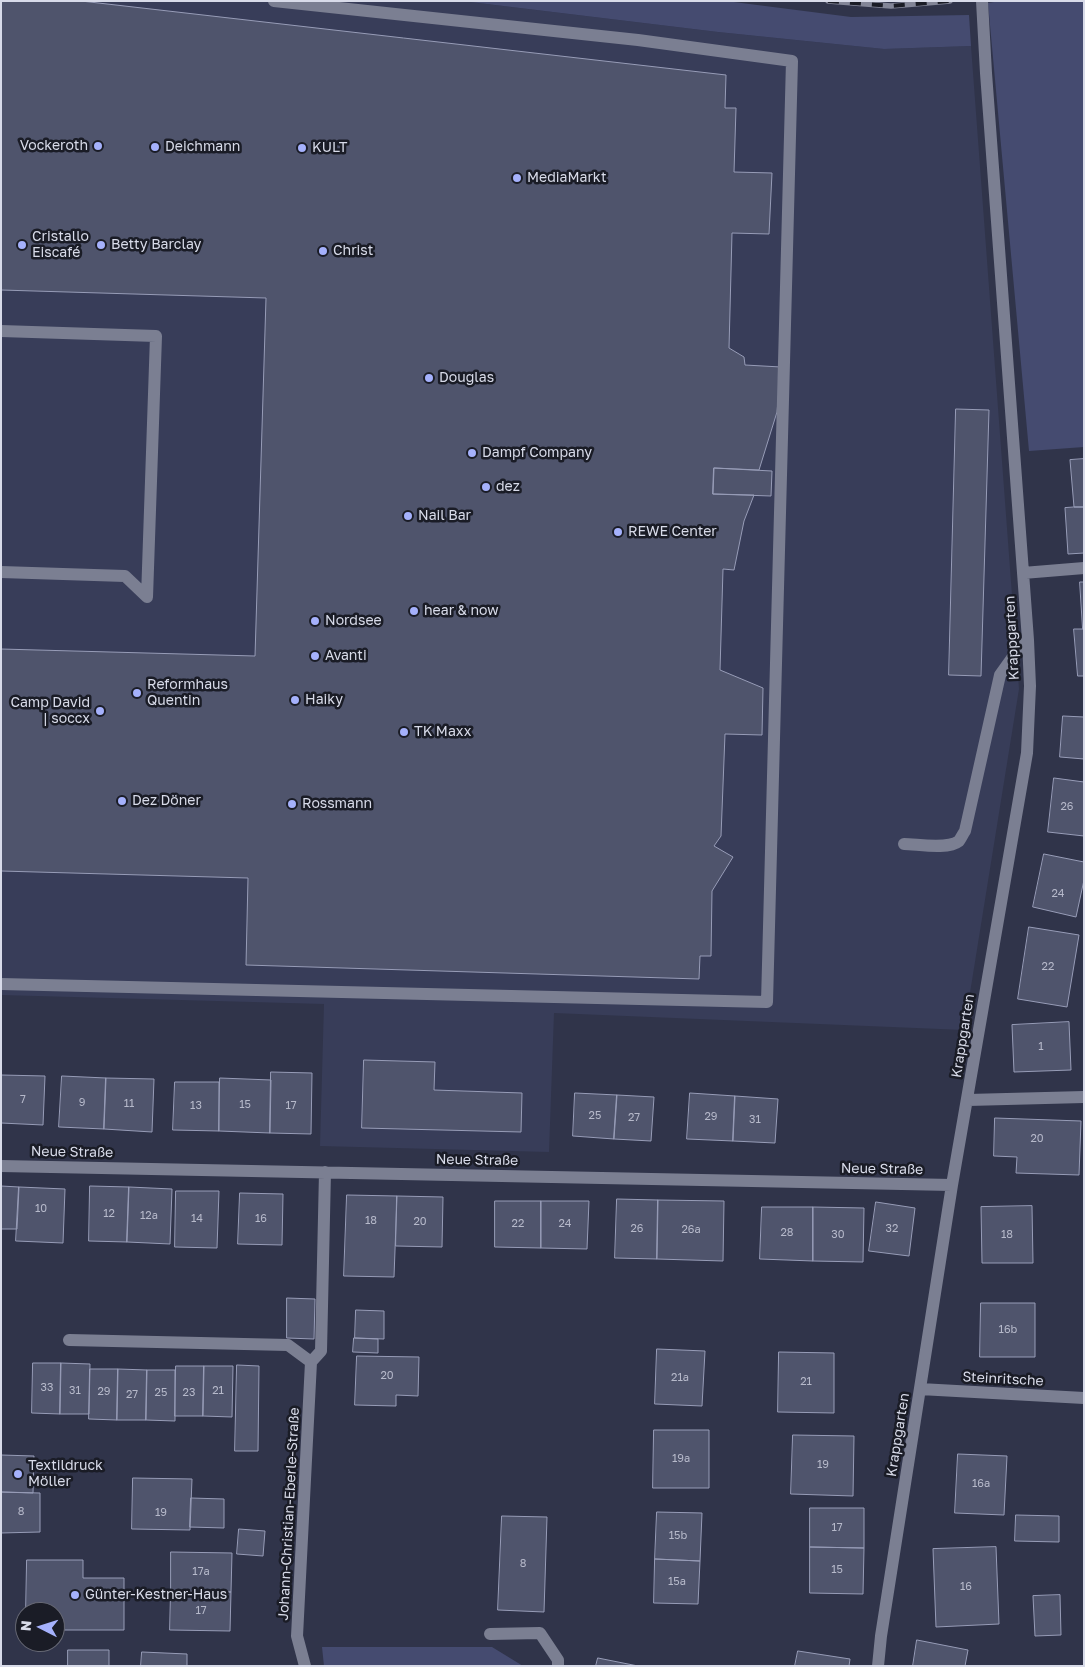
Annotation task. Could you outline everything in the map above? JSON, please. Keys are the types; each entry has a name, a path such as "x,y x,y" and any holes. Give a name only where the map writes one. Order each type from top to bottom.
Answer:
{"street":[{"path":"1,984 767,1002 792,61 638,40 274,1"},
{"name":"Krappgarten","path":"878,1666 881,1636 952,1185 1027,753 1030,686 1028,640 982,1"},
{"path":"1,331 156,336 147,597 125,576 1,572"},
{"path":"1024,574 1084,568"},
{"path":"904,844 941,846 952,845 959,841 965,831 1000,675 1028,640"},
{"path":"968,1100 1084,1097"},
{"name":"Neue Straße","path":"1,1166 952,1185"},
{"path":"69,1340 288,1345 311,1362 321,1351 325,1172"},
{"name":"Johann-Christian-Eberle-Straße","path":"305,1666 297,1636 311,1362"},
{"name":"Steinritsche","path":"920,1389 1084,1398"},
{"path":"490,1634 540,1633 558,1660 558,1666"}],"shaded area":[{"path":"1,1 462,1 718,32 884,49 971,46 1019,689 964,1030 554,1013 549,1152 320,1146 324,1004 1,995"},
{"path":"462,1 726,1 851,17 969,15 971,46 884,49 718,32"},
{"path":"1000,1 1084,1 1084,447 1029,451 988,3"},
{"path":"322,1647 492,1647 523,1666 324,1666"}],"building":[{"name":"dez","path":"1,1 81,1 726,75 725,108 736,108 734,172 772,173 769,234 732,233 729,348 744,357 745,365 781,367 777,412 759,470 714,468 713,494 754,495 744,521 734,570 723,569 720,670 763,688 762,735 725,734 721,836 714,846 733,857 712,891 711,956 700,956 699,979 246,965 248,878 1,871 1,649 255,656 266,298 1,290"},
{"path":"956,409 989,410 981,676 949,675"},
{"path":"1084,459 1084,507 1074,507 1070,460"},
{"path":"714,468 772,471 771,496 713,494"},
{"path":"1084,507 1084,553 1068,554 1065,508"},
{"path":"1080,582 1084,582 1084,629 1083,629"},
{"path":"1074,629 1084,629 1084,676 1078,676"},
{"path":"1063,716 1084,717 1084,759 1060,757"},
{"path":"1054,778 1084,782 1084,836 1048,832"},
{"path":"1044,854 1084,862 1084,880 1076,917 1033,907"},
{"path":"1029,927 1079,935 1067,1007 1018,999"},
{"path":"1069,1022 1071,1070 1014,1072 1012,1025"},
{"path":"364,1060 435,1062 434,1090 522,1093 521,1132 362,1128"},
{"path":"271,1072 312,1073 311,1134 270,1133"},
{"path":"1,1075 45,1076 43,1125 1,1123"},
{"path":"62,1076 106,1078 104,1129 59,1127"},
{"path":"106,1078 154,1079 152,1132 104,1129"},
{"path":"220,1078 271,1080 270,1133 219,1131"},
{"path":"175,1082 219,1082 219,1131 173,1130"},
{"path":"575,1093 617,1095 614,1139 573,1136"},
{"path":"690,1093 735,1096 733,1141 687,1139"},
{"path":"617,1095 654,1097 651,1141 614,1139"},
{"path":"735,1096 778,1099 775,1143 733,1141"},
{"path":"995,1118 1081,1121 1079,1175 1016,1173 1017,1157 994,1156"},
{"path":"1,1186 19,1187 17,1229 1,1229"},
{"path":"90,1186 129,1187 127,1242 89,1241"},
{"path":"19,1187 65,1189 63,1243 16,1241"},
{"path":"129,1187 172,1189 170,1244 127,1242"},
{"path":"176,1191 219,1191 217,1248 175,1247"},
{"path":"240,1193 283,1194 282,1245 238,1244"},
{"path":"347,1195 397,1196 394,1277 344,1276"},
{"path":"397,1196 443,1197 442,1247 396,1246"},
{"path":"617,1199 658,1200 657,1259 615,1258"},
{"path":"658,1200 724,1201 723,1261 657,1259"},
{"path":"495,1201 541,1201 541,1248 495,1247"},
{"path":"541,1201 589,1201 587,1249 541,1248"},
{"path":"876,1202 915,1208 909,1256 869,1251"},
{"path":"1032,1206 1033,1263 982,1263 981,1207"},
{"path":"762,1207 813,1207 813,1261 760,1259"},
{"path":"813,1207 864,1208 863,1262 813,1261"},
{"path":"287,1298 315,1299 314,1339 287,1338"},
{"path":"981,1303 1035,1303 1035,1357 980,1357"},
{"path":"356,1310 384,1311 384,1339 355,1338"},
{"path":"354,1338 378,1339 378,1353 353,1352"},
{"path":"657,1349 705,1351 702,1406 655,1404"},
{"path":"779,1352 834,1353 834,1413 778,1412"},
{"path":"357,1356 419,1357 418,1396 396,1395 396,1406 355,1405"},
{"path":"33,1363 61,1363 60,1414 32,1413"},
{"path":"61,1363 90,1364 89,1414 60,1414"},
{"path":"237,1365 259,1366 258,1451 235,1451"},
{"path":"176,1366 204,1366 203,1416 175,1416"},
{"path":"204,1366 233,1366 232,1417 203,1416"},
{"path":"90,1369 118,1369 117,1420 89,1419"},
{"path":"118,1369 147,1370 146,1420 117,1420"},
{"path":"147,1370 175,1370 175,1421 146,1420"},
{"path":"654,1430 709,1430 709,1488 653,1488"},
{"path":"793,1435 854,1436 853,1496 791,1494"},
{"path":"958,1454 1007,1456 1004,1515 955,1513"},
{"name":"Textildruck Möller","path":"1,1455 34,1456 33,1493 1,1492"},
{"path":"133,1478 192,1479 190,1530 132,1529"},
{"path":"1,1492 40,1493 40,1532 1,1533"},
{"path":"191,1498 224,1499 224,1528 190,1527"},
{"path":"810,1508 864,1508 864,1548 810,1547"},
{"path":"657,1512 702,1513 700,1561 655,1559"},
{"path":"1016,1515 1059,1516 1059,1542 1015,1541"},
{"path":"502,1516 547,1517 544,1612 498,1610"},
{"path":"239,1529 265,1531 263,1556 237,1554"},
{"path":"810,1547 864,1548 863,1594 810,1593"},
{"path":"996,1547 999,1624 936,1627 933,1549"},
{"path":"171,1552 232,1553 231,1592 171,1591"},
{"path":"655,1559 700,1561 698,1604 654,1603"},
{"name":"Günter-Kestner-Haus","path":"27,1560 83,1560 83,1578 124,1578 124,1630 65,1630 65,1602 26,1602"},
{"path":"171,1591 231,1592 230,1631 170,1630"},
{"path":"1060,1595 1061,1635 1035,1636 1033,1596"},
{"path":"917,1640 968,1650 965,1666 913,1666"},
{"path":"68,1650 109,1650 109,1666 68,1666"},
{"path":"798,1651 850,1659 849,1666 795,1666"},
{"path":"142,1652 187,1654 187,1666 141,1666"},
{"path":"598,1658 638,1666 596,1666"}],"railway":[{"path":"828,1 891,6 950,1"}],"place":[{"name":"Vockeroth","path":"98,146"},
{"name":"Deichmann","path":"155,147"},
{"name":"KULT","path":"302,148"},
{"name":"MediaMarkt","path":"517,178"},
{"name":"Cristallo Eiscafé","path":"22,245"},
{"name":"Betty Barclay","path":"101,245"},
{"name":"Christ","path":"323,251"},
{"name":"Douglas","path":"429,378"},
{"name":"Dampf Company","path":"472,453"},
{"name":"dez","path":"486,487"},
{"name":"Nail Bar","path":"408,516"},
{"name":"REWE Center","path":"618,532"},
{"name":"hear & now","path":"414,611"},
{"name":"Nordsee","path":"315,621"},
{"name":"Avanti","path":"315,656"},
{"name":"Reformhaus Quentin","path":"137,693"},
{"name":"Haiky","path":"295,700"},
{"name":"Camp David | soccx","path":"100,711"},
{"name":"TK Maxx","path":"404,732"},
{"name":"Dez Döner","path":"122,801"},
{"name":"Rossmann","path":"292,804"},
{"name":"Textildruck Möller","path":"18,1474"},
{"name":"Günter-Kestner-Haus","path":"75,1595"}]}
